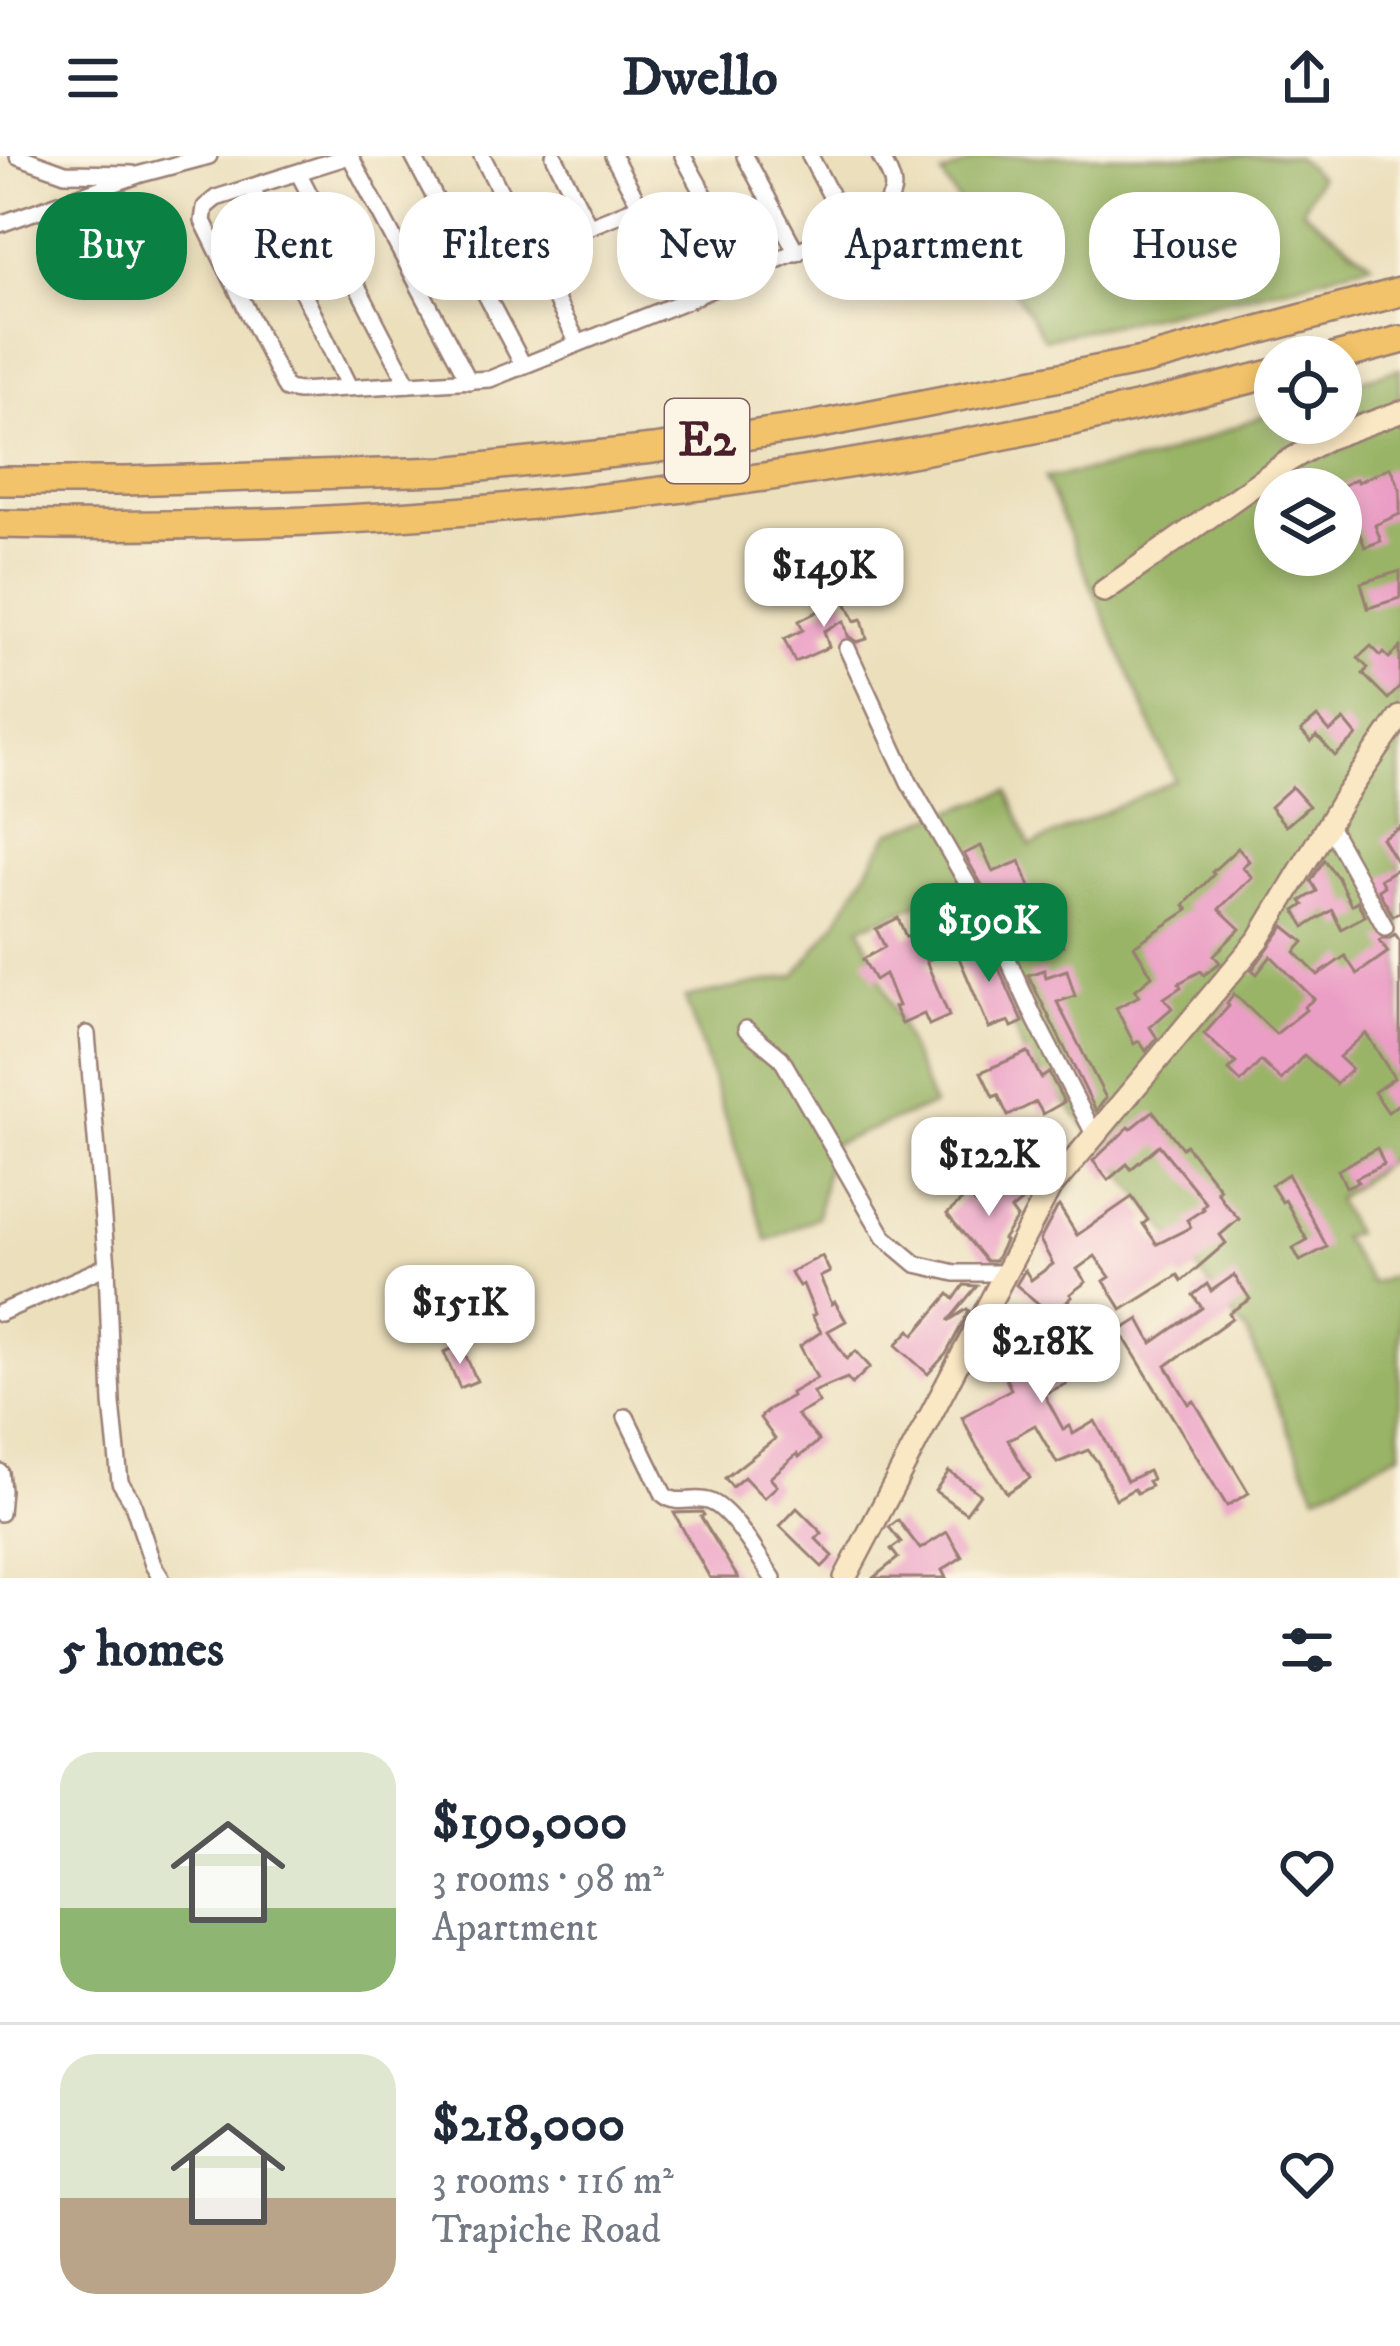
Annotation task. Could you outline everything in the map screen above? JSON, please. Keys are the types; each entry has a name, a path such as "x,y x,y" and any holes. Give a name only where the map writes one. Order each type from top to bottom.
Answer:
{"highway":[{"name":"E2","path":"0,482 444,471 652,449 806,427 1147,360 1400,292"},
{"path":"1362,350 1400,340"},
{"name":"E2","path":"0,524 261,524 434,515 652,493 811,471 990,438 1254,378"}],"street":[{"path":"18,156 64,173 141,174"},
{"path":"0,224 141,174 209,156"},
{"path":"469,381 349,156 208,202 203,221 286,389 298,392 490,380 687,300"},
{"path":"413,156 523,365"},
{"path":"482,156 500,192"},
{"path":"554,156 572,192"},
{"path":"613,156 632,192"},
{"path":"682,156 702,192"},
{"path":"746,156 797,253"},
{"path":"810,156 829,192"},
{"path":"880,156 893,192"},
{"path":"298,174 408,384"},
{"path":"253,188 349,387"},
{"path":"778,261 802,251"},
{"path":"556,300 578,343"},
{"path":"1105,591 1290,460 1327,439 1400,412"},
{"path":"847,648 909,782 997,933 1095,1136"},
{"path":"845,1578 1049,1190 1259,939 1400,717"},
{"path":"1328,824 1385,927"},
{"path":"746,1029 781,1058 884,1237 916,1264 956,1273 1005,1273"},
{"path":"87,1034 120,1483 132,1501 161,1578"},
{"path":"0,1313 106,1266"},
{"path":"626,1417 664,1496 679,1503 709,1501 725,1511 773,1578"},
{"path":"0,1472 0,1513"}],"green space":[{"path":"985,156 1296,156 1319,177 1302,210 1371,263 1280,288 1280,192 1089,192 1089,300 1224,300 1044,339 1020,300 1065,300 1065,192 953,192 942,175"},
{"path":"1400,369 1400,1153 1336,1199 1355,1233 1341,1237 1371,1283 1400,1275 1400,1453 1316,1495 1247,1333 1022,1051 968,885 860,927 933,1105 831,1145 817,1217 767,1241 685,998 795,976 837,921 890,832 1008,791 1030,846 1175,780 1045,478 1151,460 1254,419 1254,444 1362,444 1362,379"}],"building":[{"path":"1390,467 1400,489 1400,514 1375,525 1381,541 1365,547 1362,540 1362,480"},
{"path":"790,556 796,574 758,590 752,575"},
{"path":"1400,571 1400,598 1368,608 1361,583"},
{"path":"844,598 855,621 862,619 867,639 857,642 848,636 844,621 824,631 829,647 795,662 784,639 803,630 799,621"},
{"path":"1371,646 1389,658 1400,648 1400,687 1388,699 1363,674 1368,668 1358,658"},
{"path":"1317,717 1330,732 1344,720 1357,736 1335,756 1317,736 1311,742 1301,731"},
{"path":"1292,787 1309,806 1286,826 1270,807"},
{"path":"1400,827 1400,867 1382,838"},
{"path":"981,846 993,872 1020,861 1033,895 1010,905 1021,926 1049,913 1063,946 1044,954 1040,944 1019,955 964,854"},
{"path":"1238,848 1249,861 1242,867 1252,877 1219,909 1240,929 1214,955 1220,963 1204,975 1201,971 1179,983 1181,987 1164,998 1172,1008 1150,1027 1157,1038 1146,1051 1139,1041 1134,1044 1116,1008 1139,996 1135,990 1152,976 1134,946 1188,910 1184,905"},
{"path":"1324,860 1351,905 1357,901 1365,916 1341,929 1332,910 1305,927 1295,911 1317,891 1311,881"},
{"path":"1400,867 1400,912 1393,916 1378,890 1384,886 1380,879"},
{"path":"898,918 906,937 934,926 946,952 926,961 949,1016 929,1025 924,1014 902,1024 885,974 875,980 863,959 885,947 876,929"},
{"path":"1284,926 1304,942 1295,952 1318,975 1345,956 1357,974 1388,952 1382,938 1395,934 1400,941 1400,1103 1388,1112 1374,1092 1394,1078 1366,1033 1339,1057 1352,1069 1336,1084 1304,1055 1281,1080 1261,1061 1241,1082 1229,1070 1236,1063 1204,1034 1234,994 1276,1034 1306,1010 1314,999 1271,956 1257,974 1252,970"},
{"path":"985,938 1023,1022 1012,1027 1009,1021 989,1028 957,953"},
{"path":"1044,970 1046,977 1067,970 1075,996 1057,1002 1106,1098 1096,1111 1028,975"},
{"path":"1028,1052 1041,1078 1049,1073 1064,1102 1043,1114 1036,1102 1008,1116 981,1072"},
{"path":"1153,1111 1182,1148 1186,1145 1239,1219 1220,1235 1226,1243 1182,1281 1178,1275 1122,1310 1104,1281 1110,1277 1095,1256 1077,1269 1086,1282 1052,1315 1016,1285 1025,1270 1031,1280 1053,1264 1040,1240 1059,1206 1077,1235 1132,1197 1157,1244 1191,1227 1187,1220 1204,1209 1206,1203 1159,1145 1131,1169 1127,1164 1108,1180 1093,1161"},
{"path":"1377,1148 1384,1164 1346,1187 1338,1170"},
{"path":"1288,1174 1327,1247 1300,1261 1293,1248 1307,1240 1271,1185"},
{"path":"1010,1178 1015,1185 1019,1181 1029,1195 1011,1210 1017,1218 995,1261 986,1261 947,1214 968,1195 978,1206"},
{"path":"822,1256 830,1272 820,1277 846,1321 828,1331 847,1359 856,1351 870,1367 852,1384 847,1378 813,1392 819,1403 797,1415 819,1441 770,1478 777,1486 764,1498 744,1477 732,1487 725,1478 775,1439 760,1418 817,1378 800,1346 821,1332 803,1284 799,1286 790,1272"},
{"path":"1234,1275 1250,1299 1229,1313 1232,1318 1166,1366 1189,1404 1194,1401 1249,1493 1227,1506 1120,1331 1139,1319 1152,1343 1202,1308 1193,1295 1207,1284 1211,1291"},
{"path":"964,1285 977,1286 948,1321 969,1311 946,1354 928,1374 896,1345 910,1330 914,1335 949,1294 954,1299"},
{"path":"1012,1308 1045,1333 1054,1320 1071,1338 1087,1327 1113,1366 1095,1378 1087,1366 1066,1378 1048,1347 1030,1365 1039,1381 1061,1371 1066,1384 1044,1394 1063,1429 1070,1426 1073,1434 1095,1421 1127,1481 1148,1471 1151,1486 1116,1499 1088,1450 1057,1463 1035,1425 1008,1440 1030,1478 1007,1493 962,1417 1011,1389 992,1351 1016,1339 1001,1316"},
{"path":"461,1345 477,1381 460,1388 444,1352"},
{"path":"949,1471 980,1494 966,1513 935,1491"},
{"path":"797,1508 822,1533 816,1539 833,1556 822,1567 780,1526"},
{"path":"702,1512 738,1578 710,1578 674,1513"},
{"path":"898,1520 920,1549 947,1532 962,1557 942,1570 946,1578 873,1578 898,1558 891,1549 901,1542 889,1527"}]}
